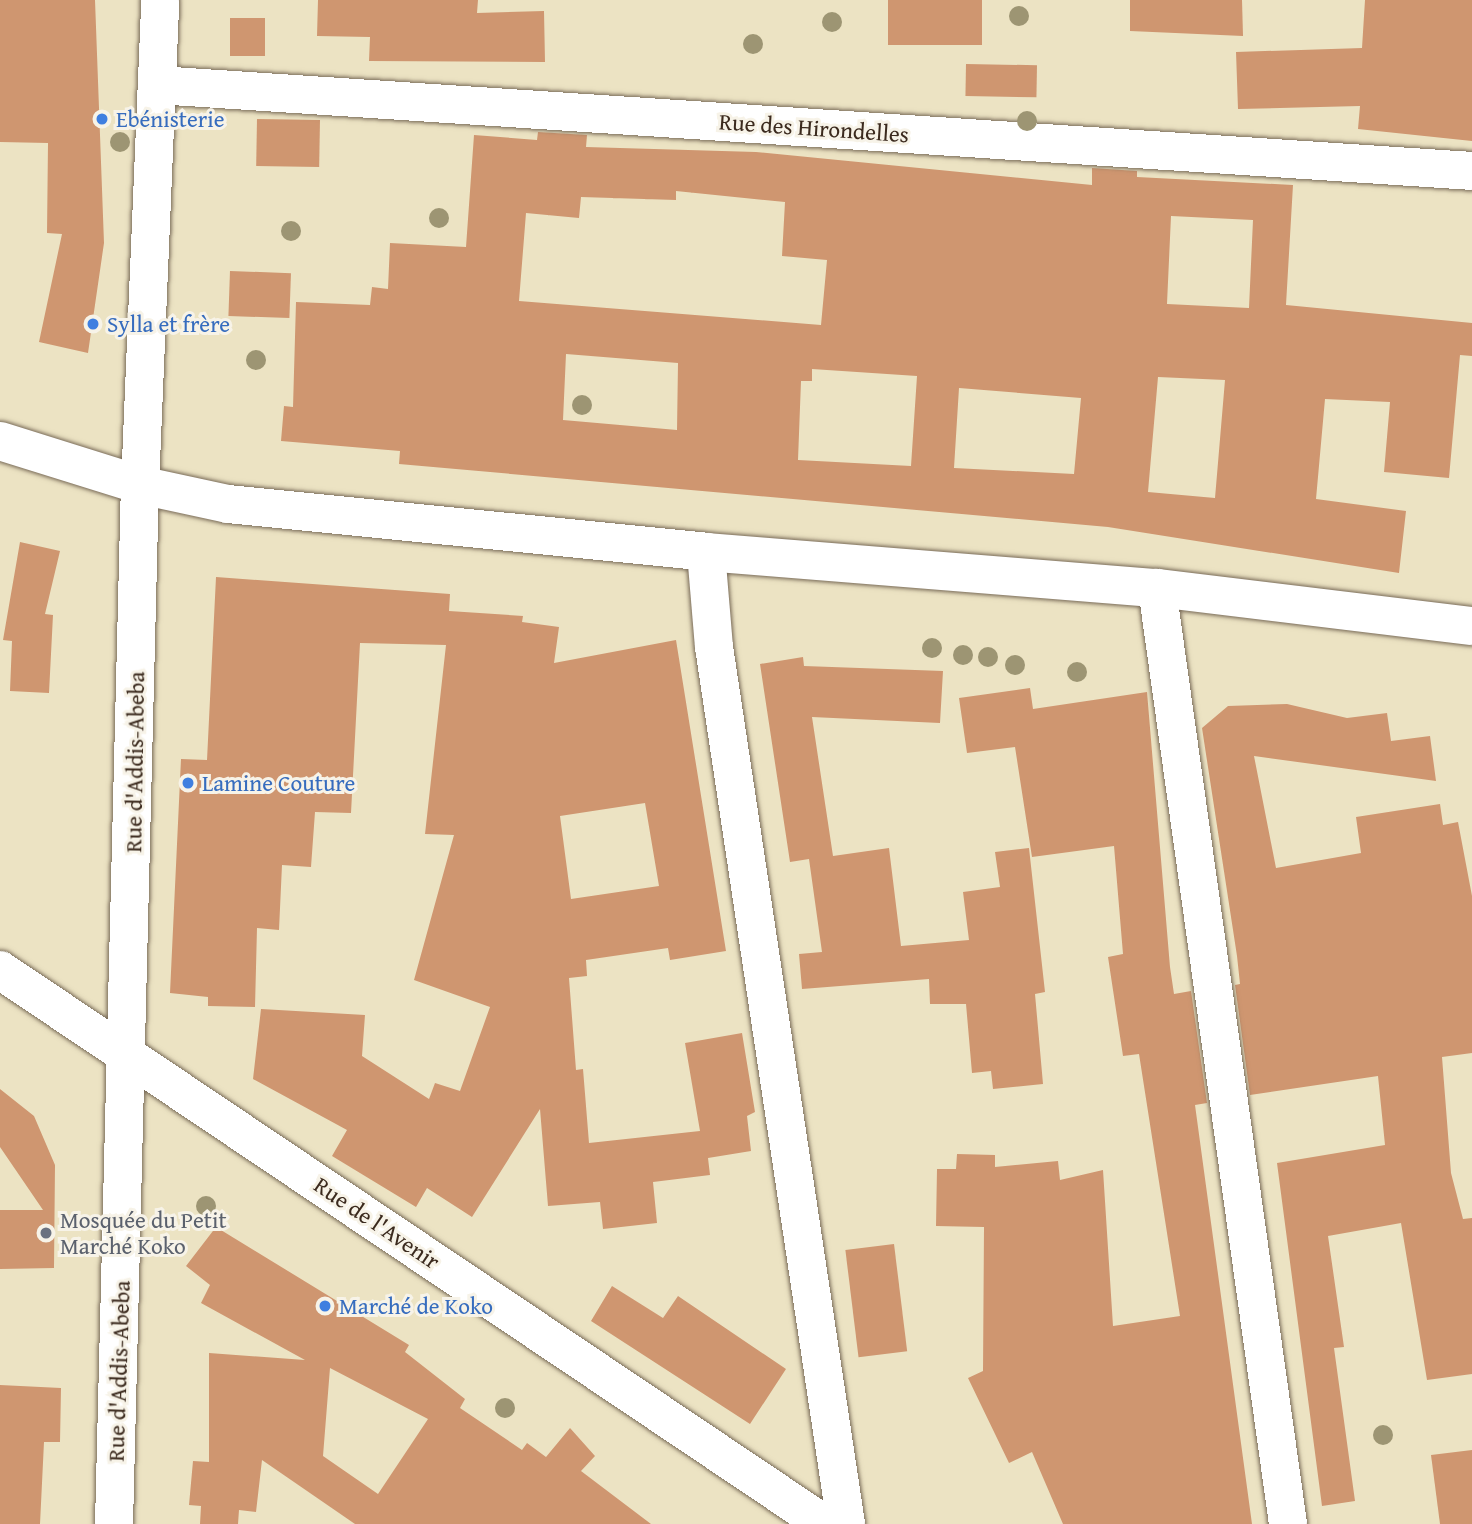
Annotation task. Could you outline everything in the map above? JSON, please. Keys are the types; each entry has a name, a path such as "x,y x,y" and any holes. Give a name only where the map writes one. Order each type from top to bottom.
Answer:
{"street":[{"name":"Rue d'Addis-Abeba","path":"114,1524 130,1056 140,485 160,0"},
{"name":"Rue des Hirondelles","path":"157,85 1472,172"},
{"path":"0,440 140,485 228,503 706,552 1157,588 1472,626"},
{"path":"706,552 714,648 846,1524"},
{"path":"1157,588 1289,1524"},
{"name":"Rue de l'Avenir","path":"0,970 824,1524"}],"building":[{"path":"0,0 95,0 104,243 88,353 39,342 62,234 47,233 48,143 0,142"},
{"path":"318,0 478,0 477,13 544,11 545,62 369,61 370,37 317,36"},
{"path":"888,0 982,0 982,45 888,45"},
{"path":"1130,0 1242,0 1243,36 1130,31"},
{"path":"1365,0 1472,0 1472,141 1358,129 1360,106 1238,109 1236,52 1362,48"},
{"path":"230,18 265,18 265,56 230,56"},
{"path":"966,64 1037,65 1036,97 965,96"},
{"path":"257,119 320,120 319,167 256,166"},
{"path":"538,132 587,135 586,147 756,152 1092,185 1092,168 1137,171 1137,177 1293,185 1286,305 1472,323 1472,356 1460,355 1449,478 1384,472 1390,402 1325,399 1316,499 1406,511 1399,573 1108,527 399,464 400,451 281,441 284,406 293,407 296,302 370,305 372,287 388,289 390,243 466,247 474,135 537,140","holes":["676,191 785,202 782,256 827,260 821,325 519,301 526,213 579,218 581,197 676,200","1171,216 1253,220 1249,308 1167,304","566,354 678,363 677,430 563,420","812,369 917,376 911,466 798,460 801,381 812,381","1158,377 1225,380 1215,498 1148,492","959,388 1081,398 1074,474 954,468"]},
{"path":"230,271 291,273 289,318 228,316"},
{"path":"20,542 60,551 45,614 53,615 49,693 10,691 12,641 3,640"},
{"path":"216,577 450,594 449,611 523,616 522,622 559,627 554,663 676,640 726,951 670,960 668,948 586,960 587,976 569,978 576,1070 583,1069 589,1143 700,1131 685,1043 742,1033 755,1112 747,1116 751,1151 708,1158 710,1175 653,1182 657,1223 603,1229 600,1202 548,1206 540,1109 472,1217 427,1188 416,1207 332,1156 347,1130 253,1079 261,1009 365,1015 362,1056 429,1099 435,1083 460,1091 490,1007 414,980 454,835 425,834 446,645 360,643 351,813 315,812 311,867 282,865 279,930 257,928 255,1007 208,1006 208,997 170,993 181,759 207,760","holes":["645,803 659,886 571,899 560,816"]},
{"path":"803,657 804,666 943,671 940,723 812,717 833,856 889,848 901,946 969,940 963,892 1000,887 995,852 1029,848 1045,992 1035,994 1043,1084 993,1089 991,1071 972,1073 966,1004 930,1004 929,979 802,989 799,954 822,952 809,859 790,862 760,664"},
{"path":"1030,688 1033,709 1147,692 1170,967 1174,994 1191,991 1207,1103 1195,1105 1252,1524 1063,1524 1032,1452 1009,1463 968,1378 983,1371 984,1227 936,1226 937,1169 956,1169 957,1154 995,1155 995,1167 1058,1161 1060,1180 1103,1170 1113,1326 1180,1316 1139,1054 1123,1056 1108,957 1123,954 1114,846 1032,857 1015,747 967,753 959,698"},
{"path":"1287,704 1347,718 1387,713 1391,741 1430,736 1436,781 1254,756 1276,868 1361,853 1356,817 1440,804 1443,825 1458,822 1472,896 1472,1053 1442,1057 1451,1173 1463,1219 1472,1218 1472,1374 1427,1380 1401,1223 1328,1236 1344,1347 1334,1348 1355,1501 1322,1506 1277,1163 1385,1145 1378,1076 1250,1095 1235,985 1240,984 1237,956 1202,728 1228,706"},
{"path":"0,1089 34,1116 55,1165 54,1268 0,1269 0,1210 43,1210 0,1147"},
{"path":"216,1227 409,1345 405,1352 465,1399 460,1408 522,1450 527,1443 546,1457 570,1428 595,1456 581,1471 651,1524 355,1524 262,1460 256,1512 239,1510 238,1524 200,1524 201,1506 189,1505 193,1461 209,1462 209,1353 305,1360 201,1303 210,1285 186,1266","holes":["330,1368 428,1419 378,1494 323,1456"]},
{"path":"894,1244 907,1351 859,1357 845,1250"},
{"path":"612,1286 663,1318 678,1296 786,1369 750,1424 591,1321"},
{"path":"0,1385 61,1388 60,1442 44,1442 40,1524 0,1524"},
{"path":"1472,1450 1472,1524 1440,1524 1431,1455"}],"place":[{"name":"Ebénisterie","path":"102,119"},
{"name":"Sylla et frère","path":"93,324"},
{"name":"Lamine Couture","path":"188,783"},
{"name":"Mosquée du Petit Marché Koko","path":"46,1233"},
{"name":"Marché de Koko","path":"325,1306"}]}
